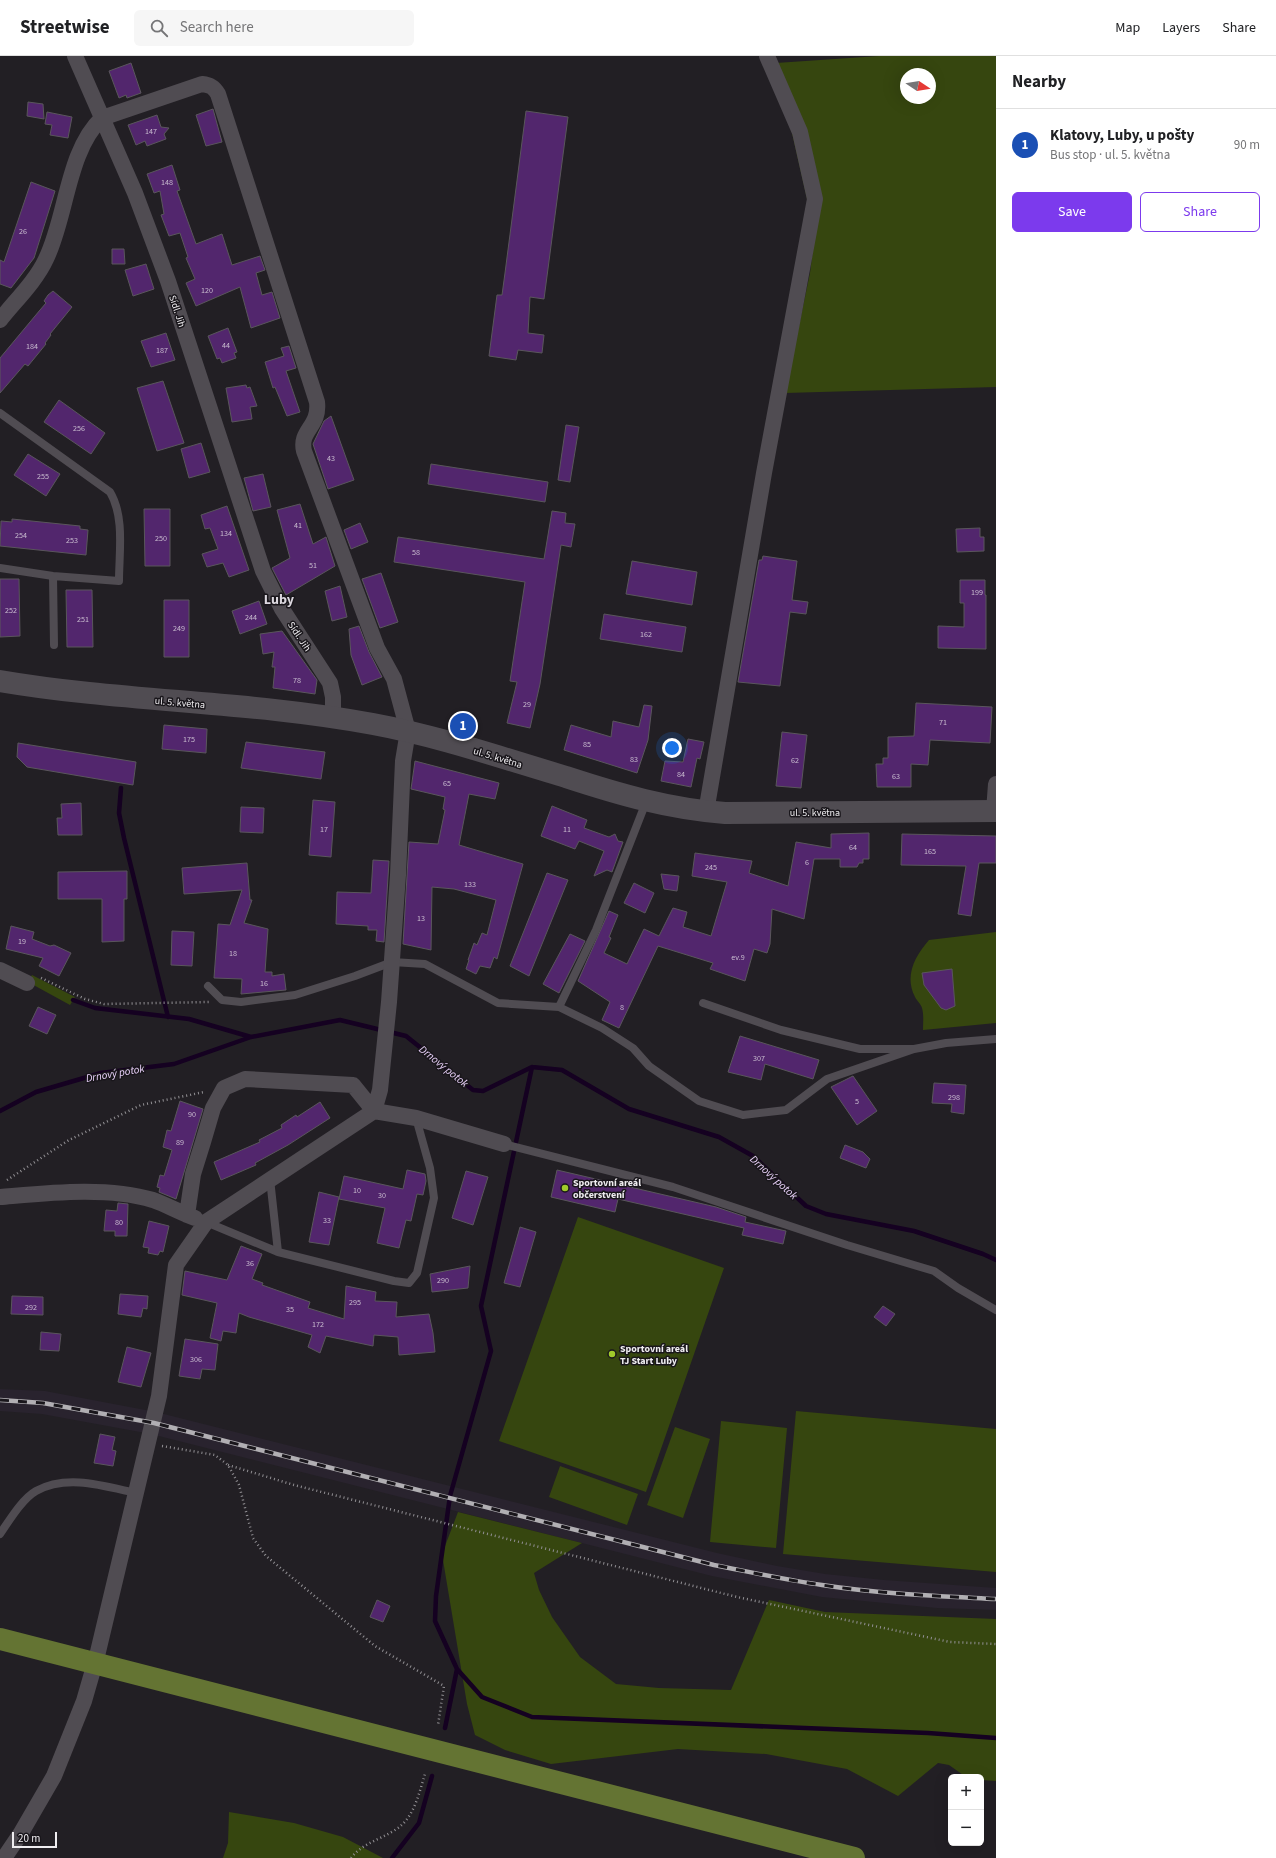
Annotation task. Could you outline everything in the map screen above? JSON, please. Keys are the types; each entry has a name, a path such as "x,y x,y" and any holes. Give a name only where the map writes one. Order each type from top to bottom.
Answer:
{"main road":[{"path":"0,1638 854,1858"}],"street":[{"name":"Sídl. Jih","path":"75,56 135,193 168,281 263,571 282,610 330,683 333,697 333,718"},
{"path":"706,812 764,473 815,199 800,132 766,56"},
{"path":"0,320 38,273 46,260 54,240 79,151 94,126 102,118 202,84 210,85 218,94 317,402 317,415 315,422 305,436 304,451 377,648 394,679 408,731 403,761 398,875 389,1002 380,1090 374,1112"},
{"name":"ul. 5. května","path":"0,681 141,698 333,718 408,731 474,749 646,802 706,812 995,811"},
{"path":"995,811 996,784"},
{"path":"0,970 33,980"},
{"path":"187,1215 193,1174 213,1108 224,1088 245,1079 353,1085 374,1112"},
{"path":"4,1858 47,1788 76,1723 97,1656 159,1396 176,1265 206,1222 374,1112 416,1118 504,1144"},
{"path":"0,1197 64,1192 110,1193 152,1200 206,1222"}],"lane":[{"path":"0,413 110,492 116,502 119,519 119,581 53,576 0,568"},
{"path":"53,576 54,645"},
{"path":"559,1007 596,930 646,802"},
{"path":"208,986 222,1000 241,1002 295,995 349,978 392,962 424,964 498,1003 559,1007 602,1028 633,1048 649,1066 699,1101 743,1115 786,1110 827,1079 914,1049 946,1043 996,1039"},
{"path":"703,1003 781,1030 860,1049 914,1049"},
{"path":"206,1222 278,1252 394,1282 408,1283 417,1273 434,1198 430,1168 416,1118"},
{"path":"504,1144 673,1187 847,1245 934,1271 958,1288 996,1310"},
{"path":"270,1179 278,1252"},
{"path":"0,1534 18,1509 35,1492 52,1486 70,1483 90,1483 136,1493"}],"path":[{"path":"33,980 98,1003 206,1002 218,997"},
{"path":"6,1180 69,1140 141,1105 224,1088"},
{"path":"148,1443 215,1456 228,1465 294,1485 737,1597 950,1642 996,1644"},
{"path":"228,1465 239,1486 253,1538 266,1556 375,1646 444,1686 438,1725"},
{"path":"351,1858 359,1849 396,1830 402,1824 417,1799 425,1774"}],"shaded area":[{"path":"0,1389 45,1391 156,1412 717,1553 777,1566 825,1574 884,1580 996,1588 996,1610 937,1608 822,1597 712,1576 151,1434 42,1414 0,1411"}],"green space":[{"path":"879,56 996,56 996,387 785,393 810,273 815,234 776,63"},
{"path":"996,932 996,1023 923,1030 922,1008 912,989 911,974 919,953 924,946 929,940"},
{"path":"32,975 75,997 70,1005 28,982"},
{"name":"Sportovní areál TJ Start Luby","path":"578,1217 724,1268 646,1492 499,1441"},
{"path":"796,1411 996,1429 996,1572 783,1554"},
{"path":"721,1421 787,1428 776,1548 710,1542"},
{"path":"675,1427 710,1439 683,1518 647,1505"},
{"path":"560,1466 638,1494 627,1525 549,1497"},
{"path":"458,1512 582,1543 534,1573 539,1590 552,1617 580,1657 616,1684 659,1688 731,1690 769,1600 825,1612 996,1619 996,1781 984,1780 984,1774 962,1774 949,1765 938,1763 898,1796 847,1769 766,1754 678,1749 551,1764 505,1750 475,1735 467,1704 442,1554"},
{"path":"229,1812 294,1823 343,1837 383,1858 223,1858 228,1843"}],"building":[{"path":"131,63 141,93 127,98 126,95 119,98 109,71"},
{"path":"28,102 43,104 44,119 27,116"},
{"path":"213,109 222,142 206,146 196,115"},
{"path":"526,111 568,117 544,299 530,297 528,333 544,335 542,353 518,350 516,360 489,356 497,295 502,295"},
{"path":"47,112 72,117 68,138 50,135 52,125 45,124"},
{"path":"157,115 161,127 169,128 164,134 166,139 147,146 145,141 136,145 128,125"},
{"path":"172,165 180,190 177,191 196,244 222,234 232,265 260,256 265,270 256,273 262,295 272,292 280,318 251,328 240,287 196,306 186,283 195,279 186,258 188,257 180,233 169,236 161,215 164,214 160,191 154,193 147,174"},
{"path":"31,182 55,191 34,258 11,288 0,284 0,260 4,262"},
{"path":"112,249 124,249 125,264 112,264"},
{"path":"146,264 154,289 133,296 125,270"},
{"path":"53,291 72,307 50,334 51,335 45,343 46,344 28,366 25,364 0,393 0,358 46,303 44,301"},
{"path":"228,328 237,352 234,353 236,358 222,363 220,358 217,359 208,336"},
{"path":"166,333 175,360 151,367 141,341"},
{"path":"289,346 296,368 286,371 300,412 287,416 275,387 273,388 265,362 284,356 281,348"},
{"path":"163,381 184,443 157,451 137,388"},
{"path":"246,385 247,388 250,387 257,406 250,407 252,419 232,422 226,388"},
{"path":"59,400 105,433 91,454 44,422"},
{"path":"331,416 354,480 328,489 313,444 324,421"},
{"path":"566,425 579,427 570,482 558,480"},
{"path":"201,443 210,472 189,478 181,449"},
{"path":"28,454 60,474 46,496 14,475"},
{"path":"431,464 548,482 545,502 428,484"},
{"path":"263,474 271,507 253,511 244,478"},
{"path":"300,504 313,544 326,537 335,566 286,595 272,568 290,558 277,510"},
{"path":"227,506 249,570 229,577 223,563 207,567 202,554 218,549 210,528 205,529 201,515"},
{"path":"144,509 170,509 170,566 145,566"},
{"path":"552,511 566,513 565,523 575,524 571,547 561,545 540,684 530,728 507,723 517,682 510,681 525,582 394,562 398,537 544,559"},
{"path":"12,519 80,526 80,529 88,530 86,555 0,546 1,521 12,522"},
{"path":"360,523 368,542 351,549 344,530"},
{"path":"980,528 980,537 984,537 984,551 957,552 956,529"},
{"path":"763,556 797,561 792,600 808,602 806,614 790,612 780,686 738,682 759,560 762,560"},
{"path":"632,561 697,572 692,605 626,594"},
{"path":"381,573 398,622 380,628 362,579"},
{"path":"0,579 19,579 20,636 0,637"},
{"path":"960,580 985,580 986,649 938,648 938,626 964,627 964,603 960,603"},
{"path":"340,586 347,617 332,621 325,591"},
{"path":"66,590 92,590 93,647 67,647"},
{"path":"164,600 189,600 189,657 164,657"},
{"path":"259,601 267,624 240,634 232,611"},
{"path":"604,614 686,627 682,652 600,639"},
{"path":"359,626 369,652 382,677 362,685 351,655 349,629"},
{"path":"282,631 317,680 315,694 273,688 275,667 272,667 274,652 263,654 260,634"},
{"path":"916,703 992,707 990,743 930,740 928,765 911,764 911,787 877,787 876,764 883,764 883,758 888,758 888,737 914,736"},
{"path":"644,705 652,706 648,740 637,773 564,750 571,725 611,737 613,721 639,727"},
{"path":"164,725 207,729 206,753 162,749"},
{"path":"782,732 807,735 801,788 776,786"},
{"path":"688,739 704,742 700,759 697,758 691,787 661,781 665,761 683,762"},
{"path":"246,742 325,752 321,779 241,768"},
{"path":"18,743 136,762 133,785 27,767 17,757"},
{"path":"415,761 499,783 495,799 469,794 459,845 523,864 497,959 494,957 490,968 480,966 476,974 466,969 468,960 474,943 477,945 482,933 487,935 496,900 454,889 432,887 431,950 403,944 409,842 438,844 445,810 443,809 445,797 411,789"},
{"path":"313,800 335,802 331,857 309,855"},
{"path":"81,803 82,835 58,835 57,818 62,818 61,804"},
{"path":"552,806 587,820 584,828 609,837 615,834 618,841 623,842 612,872 607,870 594,876 604,851 579,841 575,849 541,836"},
{"path":"241,807 264,808 263,833 240,832"},
{"path":"869,833 869,859 863,859 863,863 859,863 857,867 840,867 840,859 814,859 804,919 772,909 770,944 767,953 754,949 745,981 710,969 713,963 658,946 619,1028 602,1020 610,1002 578,981 609,911 618,915 609,937 611,938 604,953 627,964 644,929 659,936 673,908 687,912 683,927 711,936 727,882 692,876 695,853 752,861 749,873 788,886 796,842 831,848 831,834"},
{"path":"902,834 996,836 996,863 979,863 971,916 958,914 966,866 901,865"},
{"path":"373,860 389,861 384,942 376,941 377,930 368,930 368,926 336,924 337,892 371,893"},
{"path":"247,863 250,900 252,900 244,923 268,929 265,972 272,972 272,976 284,974 286,990 241,994 242,979 214,978 218,924 230,925 242,890 184,894 182,868"},
{"path":"127,871 127,899 124,899 124,941 102,942 102,899 58,899 58,872"},
{"path":"547,873 568,880 529,976 510,966"},
{"path":"661,874 679,876 677,891 664,889"},
{"path":"634,883 654,893 645,913 624,903"},
{"path":"11,926 34,932 32,939 50,946 54,945 71,953 59,976 39,966 43,958 6,949"},
{"path":"172,931 194,932 192,966 171,965"},
{"path":"570,934 585,941 559,993 543,984"},
{"path":"952,969 955,1006 946,1010 941,1008 924,985 922,973"},
{"path":"38,1007 56,1015 47,1034 29,1026"},
{"path":"740,1036 819,1060 813,1079 765,1064 761,1080 728,1072"},
{"path":"853,1076 877,1111 857,1125 831,1087"},
{"path":"934,1083 966,1085 964,1114 951,1112 952,1104 932,1103"},
{"path":"180,1101 203,1109 176,1199 159,1192 160,1188 157,1187 160,1175 164,1176 172,1150 163,1147 167,1130 171,1131"},
{"path":"320,1102 330,1118 288,1145 255,1163 256,1165 221,1180 214,1162 260,1142 259,1140 282,1128 281,1125 296,1115 297,1117"},
{"path":"845,1145 863,1152 870,1159 866,1168 840,1158"},
{"path":"407,1170 425,1174 426,1181 423,1195 417,1194 411,1221 406,1220 399,1248 377,1243 385,1208 339,1199 344,1176 403,1189"},
{"path":"557,1170 716,1207 746,1217 745,1222 786,1231 783,1244 742,1235 744,1228 618,1199 615,1212 551,1197"},
{"path":"466,1171 488,1177 473,1225 452,1218"},
{"path":"319,1192 339,1197 329,1245 309,1242"},
{"path":"118,1203 128,1204 127,1236 115,1236 115,1231 104,1231 106,1210 117,1211"},
{"path":"149,1221 169,1226 163,1252 160,1251 158,1255 148,1253 149,1248 143,1247"},
{"path":"520,1227 536,1232 520,1287 504,1283"},
{"path":"241,1246 262,1254 252,1279 263,1283 262,1285 310,1302 308,1308 344,1319 346,1286 376,1292 375,1301 397,1302 396,1317 429,1314 435,1352 399,1355 398,1337 374,1335 373,1346 326,1336 320,1353 308,1347 312,1335 239,1313 236,1333 223,1331 221,1341 210,1338 217,1303 182,1295 185,1271 227,1280"},
{"path":"470,1266 468,1288 432,1292 430,1274"},
{"path":"120,1294 148,1296 147,1309 143,1308 141,1317 118,1314"},
{"path":"12,1296 43,1297 43,1315 11,1314"},
{"path":"883,1306 895,1314 886,1326 874,1317"},
{"path":"41,1332 61,1334 59,1351 40,1350"},
{"path":"185,1339 218,1344 215,1370 202,1369 200,1379 179,1376"},
{"path":"127,1347 151,1353 141,1387 118,1382"},
{"path":"100,1434 115,1437 112,1450 116,1451 113,1466 94,1463"},
{"path":"377,1600 390,1606 383,1622 370,1617"}],"waterway":[{"path":"121,788 119,813 124,838 168,1017"},
{"path":"73,1000 95,1008 189,1019 251,1037"},
{"name":"Drnový potok","path":"0,1111 36,1092 101,1073 174,1064 251,1037 340,1020 406,1036 473,1090 483,1091 532,1067 562,1070 629,1109 719,1137 753,1156 806,1206 826,1214 914,1231 983,1254 996,1260"},
{"path":"532,1067 481,1306 491,1351 450,1496 436,1596 435,1621 457,1669 482,1697 532,1717 928,1733 996,1738"},
{"path":"445,1728 457,1669"},
{"path":"392,1858 419,1823 432,1776"}],"railway":[{"path":"0,1400 43,1403 154,1423 714,1565 795,1581 866,1591 996,1599"}],"place":[{"name":"Klatovy, Luby, u pošty","path":"463,726"},
{"name":"Sportovní areál občerstvení","path":"565,1188"},
{"name":"Sportovní areál TJ Start Luby","path":"612,1354"}],"district":[{"name":"Luby","path":"279,599"}]}
